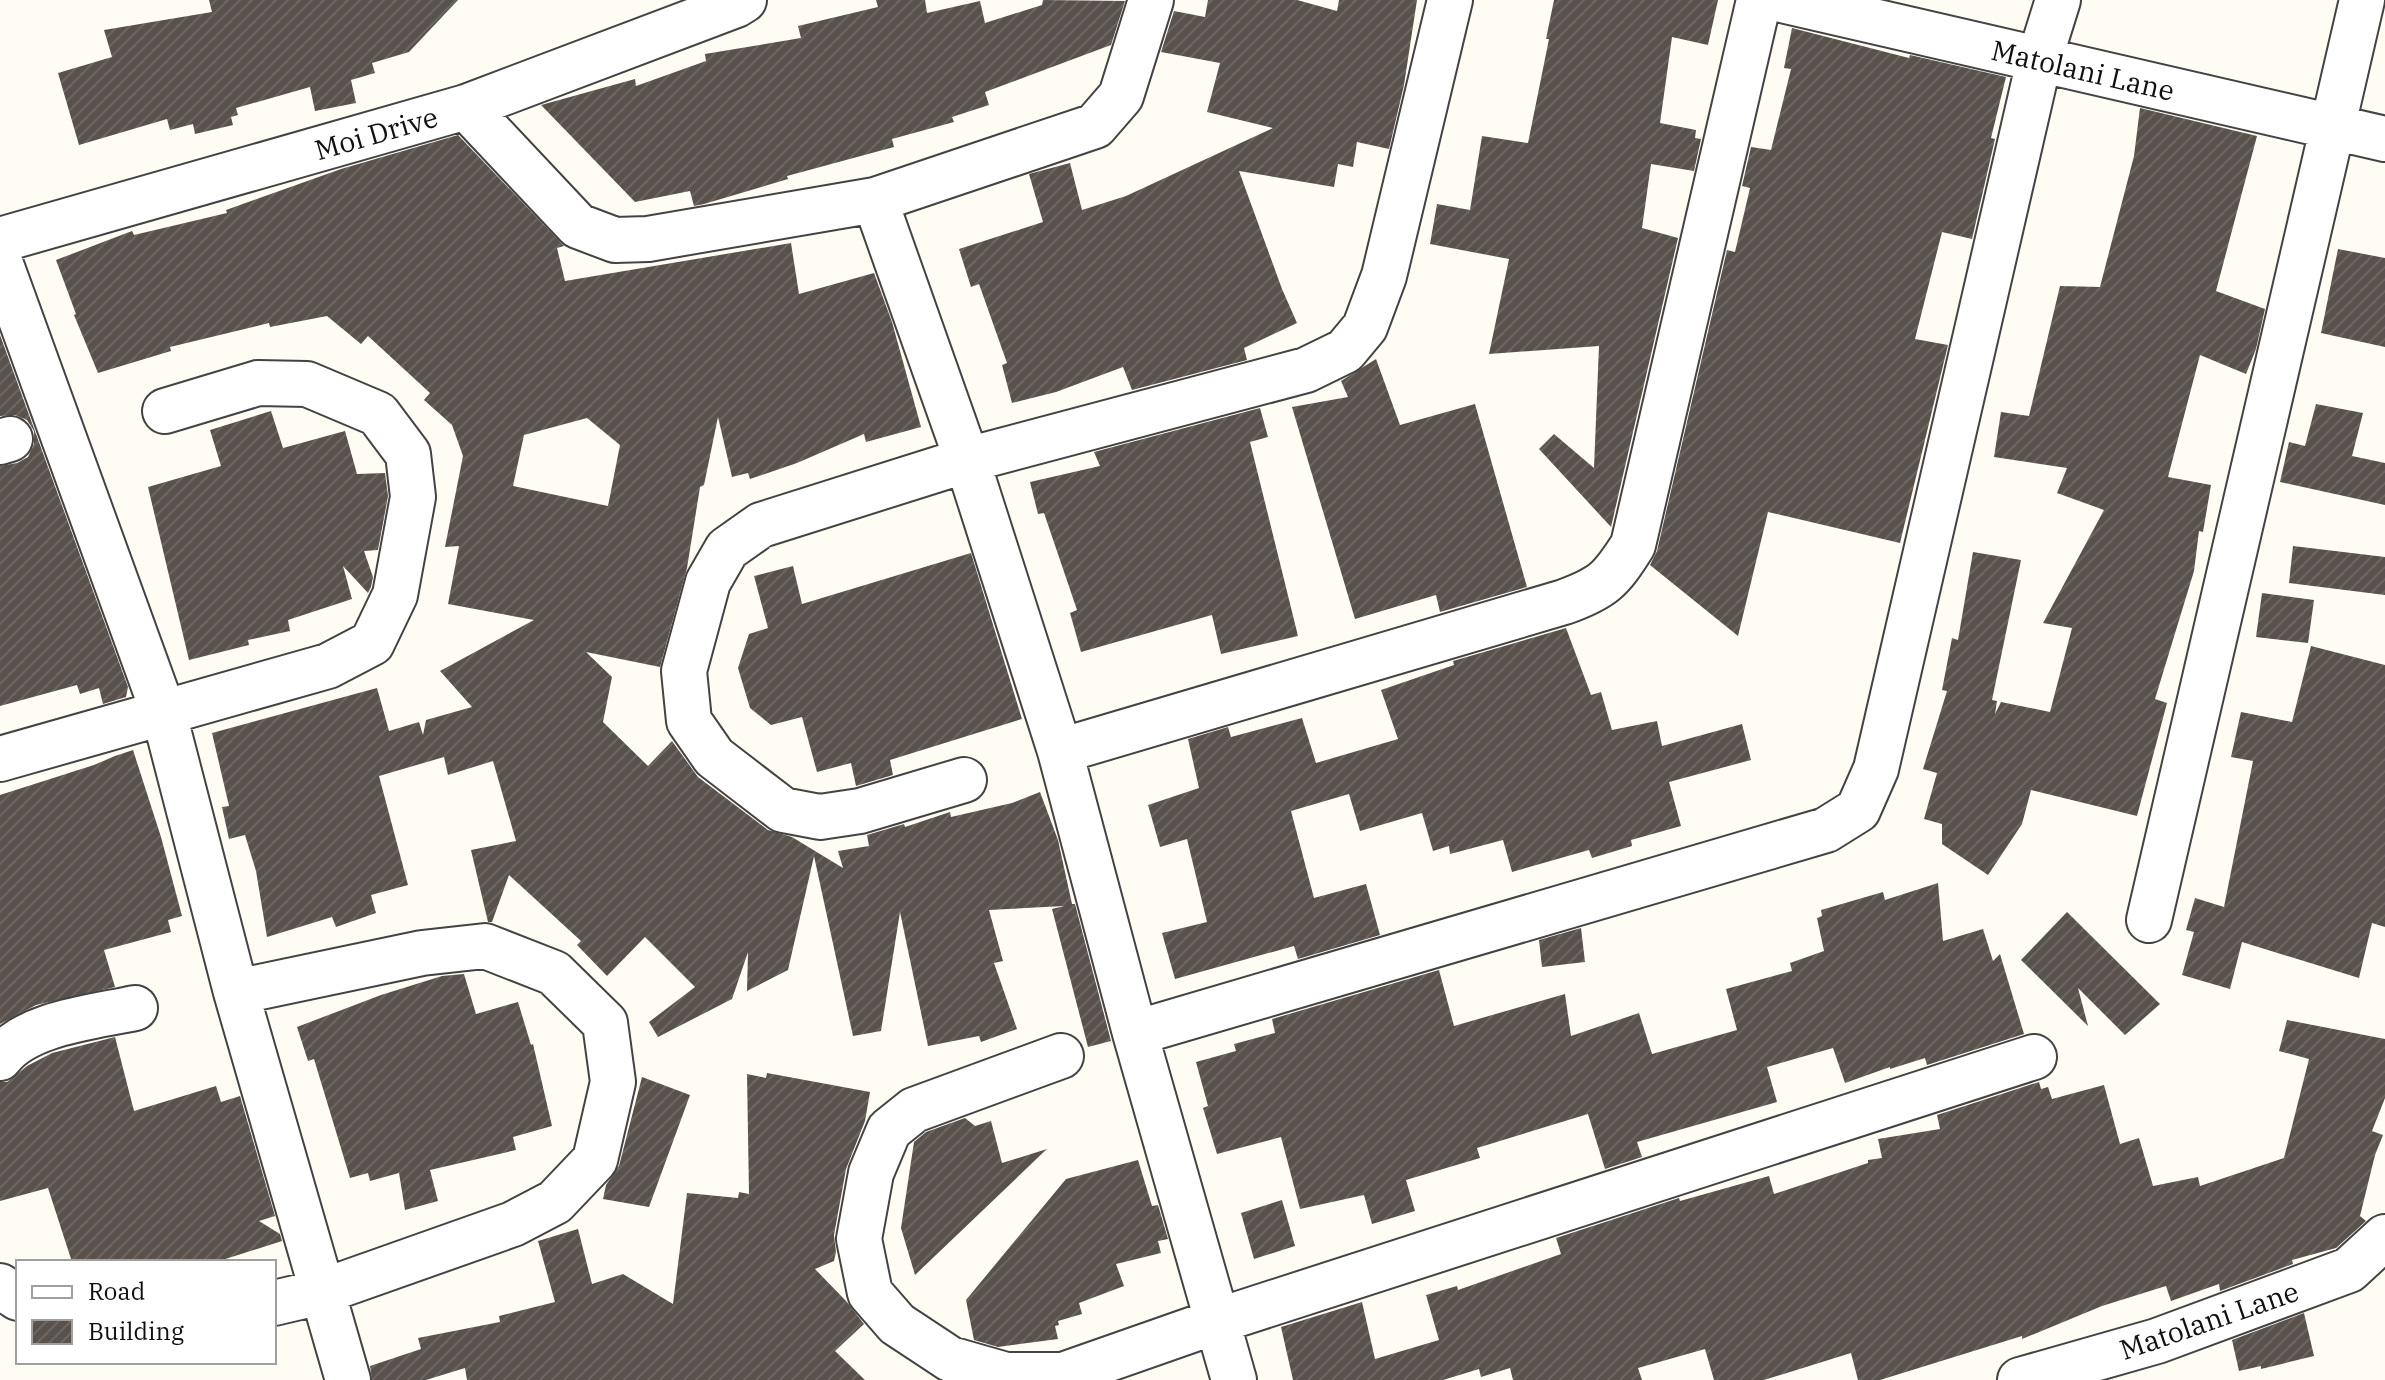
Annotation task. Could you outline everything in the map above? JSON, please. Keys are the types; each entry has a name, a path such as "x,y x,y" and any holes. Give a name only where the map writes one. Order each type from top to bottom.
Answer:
{"street":[{"name":"Moi Drive","path":"0,240 466,107 744,0"},
{"path":"466,107 578,226 615,240 648,239 875,200 1095,126 1121,96 1151,0"},
{"path":"964,780 860,811 820,817 783,810 714,757 689,721 684,671 708,582 727,549 761,525 967,460 1306,370 1345,351 1365,327 1384,276 1450,0"},
{"path":"1060,751 1564,602 1591,592 1613,577 1633,545 1759,0"},
{"name":"Matolani Lane","path":"1782,0 2385,139"},
{"path":"1135,1033 1826,830 1858,810 1876,769 2039,61 2058,0"},
{"path":"2149,920 2362,0"},
{"path":"875,200 967,460 1060,751 1135,1033 1234,1380"},
{"path":"0,262 164,714 236,992 348,1380"},
{"path":"0,759 328,666 372,643 395,595 413,497 408,454 378,414 307,384 258,383 165,411"},
{"path":"236,992 422,953 485,946 554,973 605,1023 613,1082 595,1160 555,1202 513,1224 321,1292 276,1303"},
{"path":"0,1058 6,1049 41,1029 135,1008"},
{"path":"1061,1056 914,1110 889,1130 871,1173 859,1239 870,1293 897,1324 950,1359 1006,1375 1063,1375 1217,1321 2034,1057"},
{"name":"Matolani Lane","path":"2020,1380 2157,1341 2349,1270 2385,1237"}],"building":[{"path":"209,0 458,0 409,52 372,63 375,73 351,80 356,103 315,111 310,87 236,108 238,115 231,117 233,125 195,134 193,124 170,130 167,119 79,145 58,73 112,57 104,30 212,12"},
{"path":"876,0 925,0 927,13 980,1 985,23 1042,5 1043,0 1125,1 1111,45 985,92 989,105 952,117 954,122 892,139 894,147 787,176 788,179 694,206 690,191 635,202 541,105 635,79 636,86 706,61 705,54 801,38 798,26 878,7"},
{"path":"1208,0 1297,0 1337,11 1339,0 1417,0 1404,85 1389,149 1357,142 1353,167 1338,164 1334,187 1239,171 1297,323 1244,348 1247,360 1132,390 1123,367 1056,392 1012,403 1002,365 1007,363 979,284 971,287 959,249 1043,222 1029,174 1070,163 1082,210 1126,196 1273,128 1207,112 1220,63 1161,52 1174,11 1205,17"},
{"path":"1554,0 1718,0 1708,45 1672,37 1660,123 1696,130 1695,138 1701,139 1694,171 1651,164 1642,228 1678,238 1611,527 1539,449 1554,434 1594,468 1599,346 1489,354 1509,259 1430,244 1437,204 1470,210 1482,136 1528,143"},
{"path":"1792,28 1909,58 1910,55 2006,77 1972,239 1942,232 1915,339 1948,345 1900,543 1768,512 1738,636 1650,565 1657,551 1727,250 1735,252 1750,188 1742,186 1751,147 1771,150 1791,69 1784,68"},
{"path":"2140,108 2257,136 2216,291 2265,309 2256,349 2246,374 2200,355 2168,477 2211,485 2203,532 2199,531 2194,571 2155,699 2167,703 2137,816 2031,790 2022,824 1988,875 1942,844 1942,824 1924,819 1937,773 1923,769 1947,691 1942,690 1952,638 1958,640 1973,552 2021,560 1992,700 1997,701 1995,714 2001,702 2050,712 2072,628 2043,623 2104,510 2057,493 2067,468 1994,457 2001,412 2029,416 2060,286 2100,287 2134,156"},
{"path":"458,135 564,246 557,248 565,281 791,243 799,294 874,273 892,322 921,427 866,442 864,434 750,479 748,473 732,477 718,417 704,485 700,487 687,568 660,667 586,652 612,677 603,722 648,766 672,741 698,777 768,830 792,837 843,868 838,851 869,846 867,835 904,824 905,827 950,812 951,817 1012,803 1040,792 1058,840 1072,904 1075,904 1111,1041 1088,1047 1052,909 1064,906 989,910 1003,961 994,963 1017,1029 981,1042 979,1036 928,1046 900,912 881,1031 853,1036 814,856 788,970 747,991 748,952 732,999 658,1037 649,1022 695,987 645,937 607,976 577,945 581,941 509,875 492,922 488,922 471,850 516,841 493,761 448,775 444,757 379,776 408,885 371,895 376,913 336,927 332,917 267,937 256,871 245,835 229,839 222,807 229,806 212,733 377,688 389,731 419,722 423,735 426,720 472,707 440,671 534,620 448,604 459,546 445,547 463,456 452,425 424,400 430,393 368,336 361,344 327,316 270,327 269,323 170,347 171,351 98,373 56,260 132,231 134,235 227,213 226,210 341,169","holes":["587,418 620,445 608,506 513,486 524,435"]},
{"path":"2338,249 2385,258 2385,347 2321,333"},
{"path":"0,335 128,687 126,697 103,704 99,688 80,694 77,685 0,706 0,466 28,457 34,444 34,431 27,420 15,415 0,416"},
{"path":"1376,359 1400,425 1475,404 1527,587 1440,612 1436,595 1355,619 1292,407 1348,397 1341,381"},
{"path":"2316,404 2363,413 2352,456 2385,463 2385,505 2280,482 2289,442 2305,446"},
{"path":"1260,408 1268,437 1250,442 1298,636 1221,654 1212,615 1081,652 1070,613 1077,610 1044,513 1038,514 1030,482 1100,466 1094,452"},
{"path":"271,411 283,448 345,431 357,474 385,473 388,496 378,550 364,551 373,577 371,587 368,593 343,566 352,599 288,620 290,631 248,640 249,645 189,660 148,487 221,466 210,430"},
{"path":"2293,546 2385,557 2385,595 2289,583"},
{"path":"971,553 1022,719 890,760 893,775 856,786 851,763 817,772 802,717 771,725 750,708 738,668 749,634 768,628 754,576 793,566 802,604"},
{"path":"2262,593 2314,600 2308,643 2256,637"},
{"path":"1566,628 1591,695 1601,692 1612,730 1657,721 1662,746 1742,724 1751,760 1669,782 1681,826 1631,840 1632,846 1592,858 1589,850 1512,872 1503,840 1450,854 1449,846 1433,851 1422,813 1360,831 1349,794 1291,811 1314,898 1366,884 1380,935 1298,959 1294,946 1175,979 1162,933 1207,922 1187,839 1160,847 1148,805 1199,788 1188,739 1228,727 1231,737 1302,718 1316,763 1398,739 1381,690 1454,665 1453,661"},
{"path":"2311,646 2385,665 2385,927 2372,923 2359,978 2242,942 2230,989 2182,975 2194,932 2186,930 2195,898 2224,907 2253,761 2231,757 2241,712 2292,722"},
{"path":"133,750 182,916 168,920 171,932 104,950 115,987 36,1005 0,1024 0,795"},
{"path":"1938,883 1943,941 1983,929 1993,961 2000,954 2024,1034 1927,1065 1925,1058 1845,1083 1833,1048 1767,1067 1777,1102 1637,1142 1642,1157 1605,1169 1588,1114 1477,1148 1480,1158 1406,1180 1415,1211 1372,1224 1364,1195 1300,1209 1281,1137 1217,1154 1203,1108 1208,1106 1196,1062 1236,1051 1234,1044 1275,1033 1272,1019 1439,970 1454,1026 1565,994 1571,1036 1639,1013 1652,1054 1737,1030 1726,989 1792,971 1790,963 1824,951 1817,918 1822,916 1821,910 1883,892 1885,900"},
{"path":"2067,912 2160,1004 2125,1035 2078,988 2088,1026 2021,960"},
{"path":"1581,928 1585,962 1542,967 1539,940"},
{"path":"464,974 476,1014 518,1002 533,1044 552,1126 513,1137 516,1150 430,1170 438,1201 405,1210 399,1173 370,1181 368,1173 350,1178 314,1059 308,1061 297,1027 381,995 442,976"},
{"path":"2287,1020 2385,1039 2385,1098 2372,1131 2383,1135 2360,1216 2366,1221 2336,1248 2292,1260 2293,1264 2220,1291 2219,1284 2171,1301 2166,1286 2102,1306 2022,1339 2022,1336 1880,1380 1858,1380 1851,1353 1764,1380 1714,1380 1705,1349 1638,1368 1642,1380 1513,1380 1510,1368 1481,1377 1479,1369 1443,1380 1293,1380 1281,1327 1362,1302 1375,1359 1439,1340 1426,1295 1457,1286 1458,1290 1561,1254 1556,1238 1679,1198 1680,1201 1769,1176 1774,1194 1868,1163 1868,1160 1882,1158 1878,1139 1940,1129 1937,1115 2039,1082 2041,1089 2048,1087 2052,1099 2104,1085 2120,1144 2139,1138 2153,1186 2198,1177 2200,1186 2284,1158 2309,1059 2279,1051"},
{"path":"115,1037 134,1111 216,1086 221,1102 240,1096 275,1216 259,1221 280,1234 282,1241 222,1260 71,1260 48,1188 0,1201 0,1082 7,1082 27,1066 52,1053"},
{"path":"767,1073 870,1092 865,1121 846,1169 834,1235 834,1261 815,1269 864,1324 835,1351 865,1380 467,1380 465,1368 426,1380 372,1380 370,1366 421,1349 418,1338 500,1322 499,1316 555,1302 538,1241 578,1229 592,1284 623,1274 673,1304 687,1193 738,1198 739,1192 749,1194 747,1074 766,1078"},
{"path":"642,1077 690,1095 649,1207 603,1199 606,1185 619,1166"},
{"path":"965,1118 975,1126 991,1121 1002,1163 1047,1149 915,1275 901,1228 914,1142 926,1132"},
{"path":"1138,1160 1152,1206 1158,1205 1168,1239 1158,1241 1161,1253 1116,1264 1124,1286 1079,1303 1082,1314 1058,1321 1059,1325 1055,1326 1058,1339 998,1347 974,1340 966,1300 1066,1179"},
{"path":"1282,1200 1295,1246 1254,1259 1241,1213"},
{"path":"2304,1313 2314,1356 2239,1371 2232,1340"}]}
